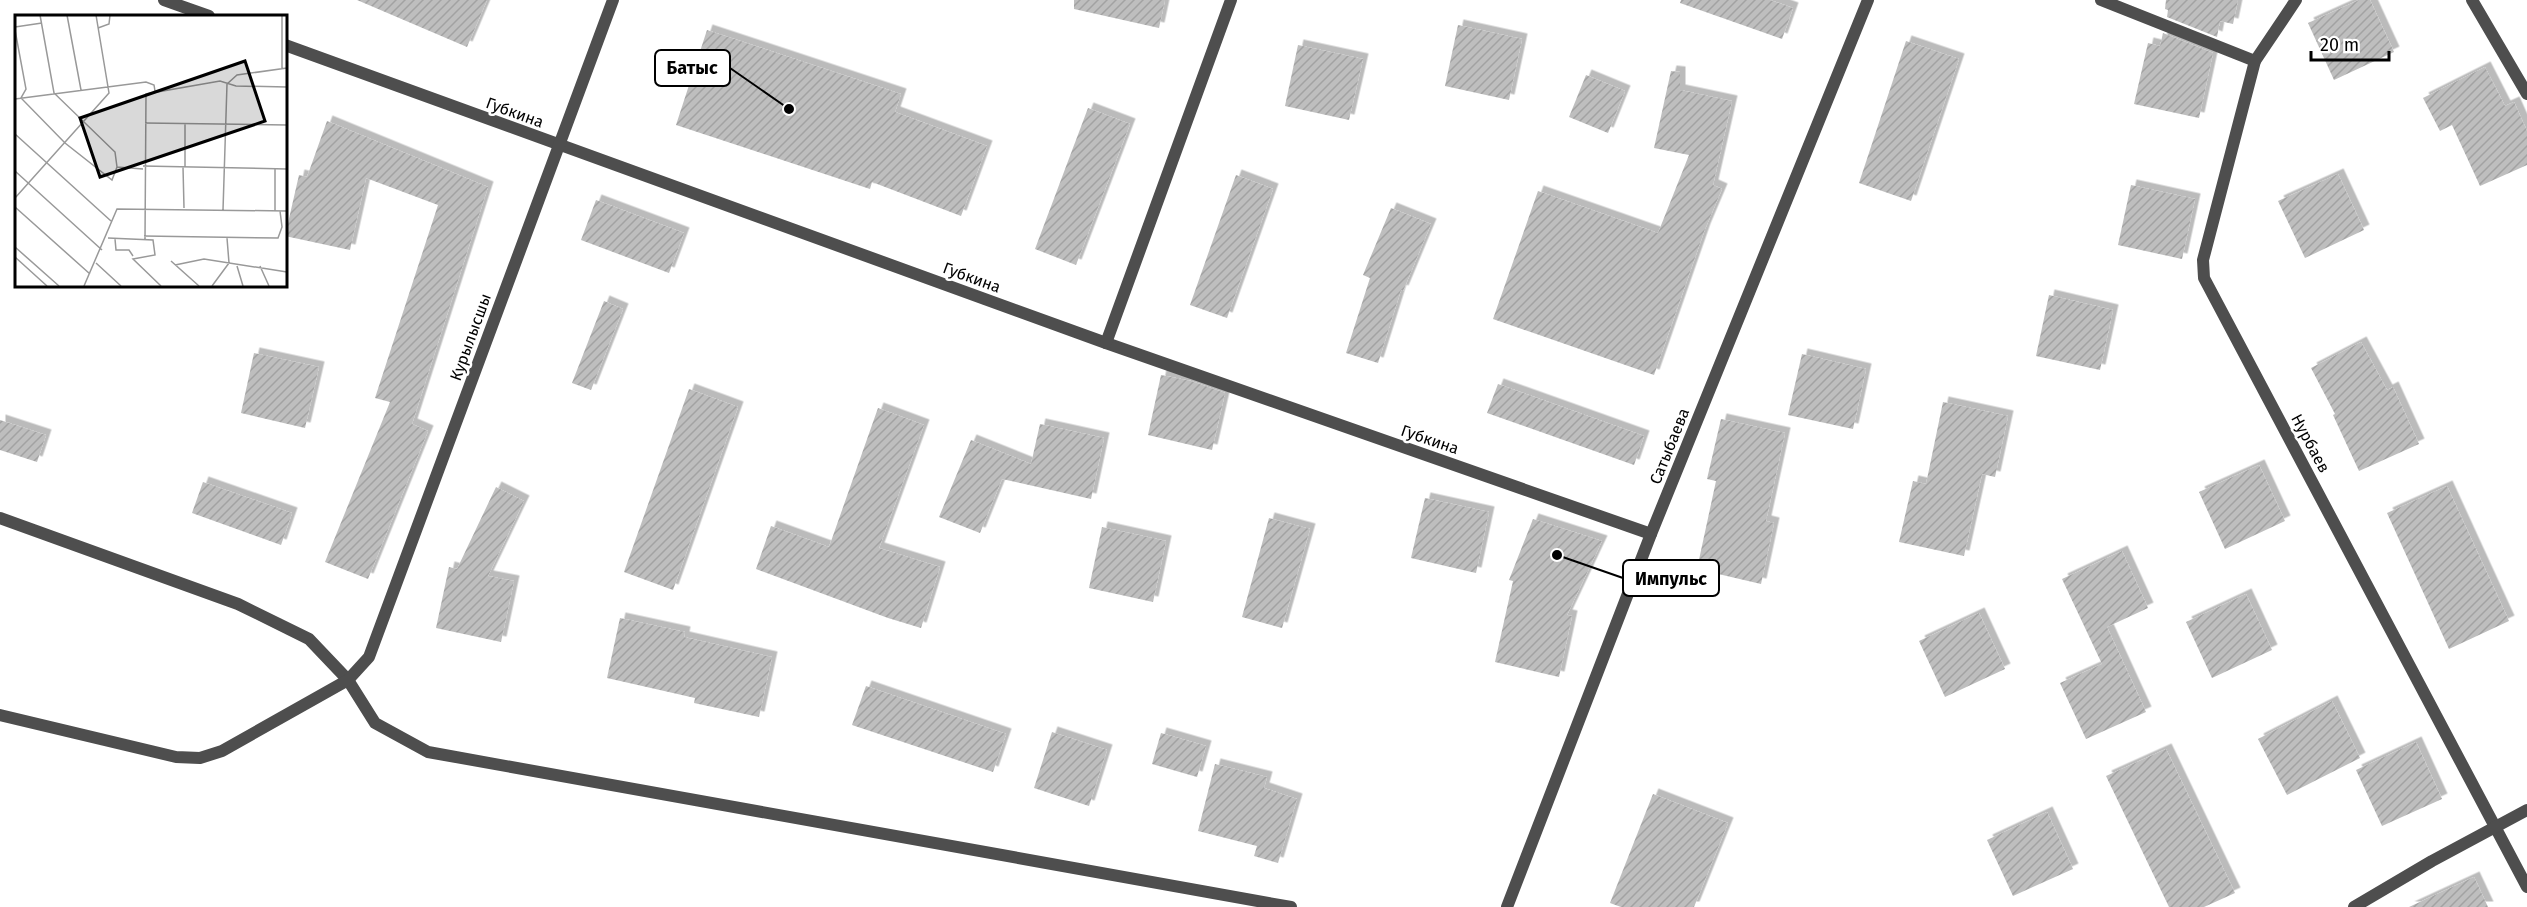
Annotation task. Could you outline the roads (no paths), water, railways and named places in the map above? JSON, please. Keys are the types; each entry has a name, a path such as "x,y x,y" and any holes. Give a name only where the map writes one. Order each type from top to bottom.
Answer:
{"street":[{"path":"164,0 206,15"},
{"name":"Курылысшы","path":"0,715 176,757 200,758 222,751 348,680 369,657 613,0"},
{"path":"1106,343 1231,0"},
{"name":"Сатыбаева","path":"1507,907 1651,534 1868,0"},
{"path":"2101,0 2255,61"},
{"name":"Нурбаев","path":"2296,0 2255,61 2203,260 2204,278 2527,887"},
{"path":"2472,0 2527,94"},
{"name":"Губкина","path":"286,45 1106,343 1651,534"},
{"path":"0,518 238,604 309,639 348,680 375,723 428,752 1291,907"},
{"path":"2354,907 2527,810"}],"place":[{"name":"Батыс","path":"789,109"},
{"name":"Импульс","path":"1557,555"}]}
